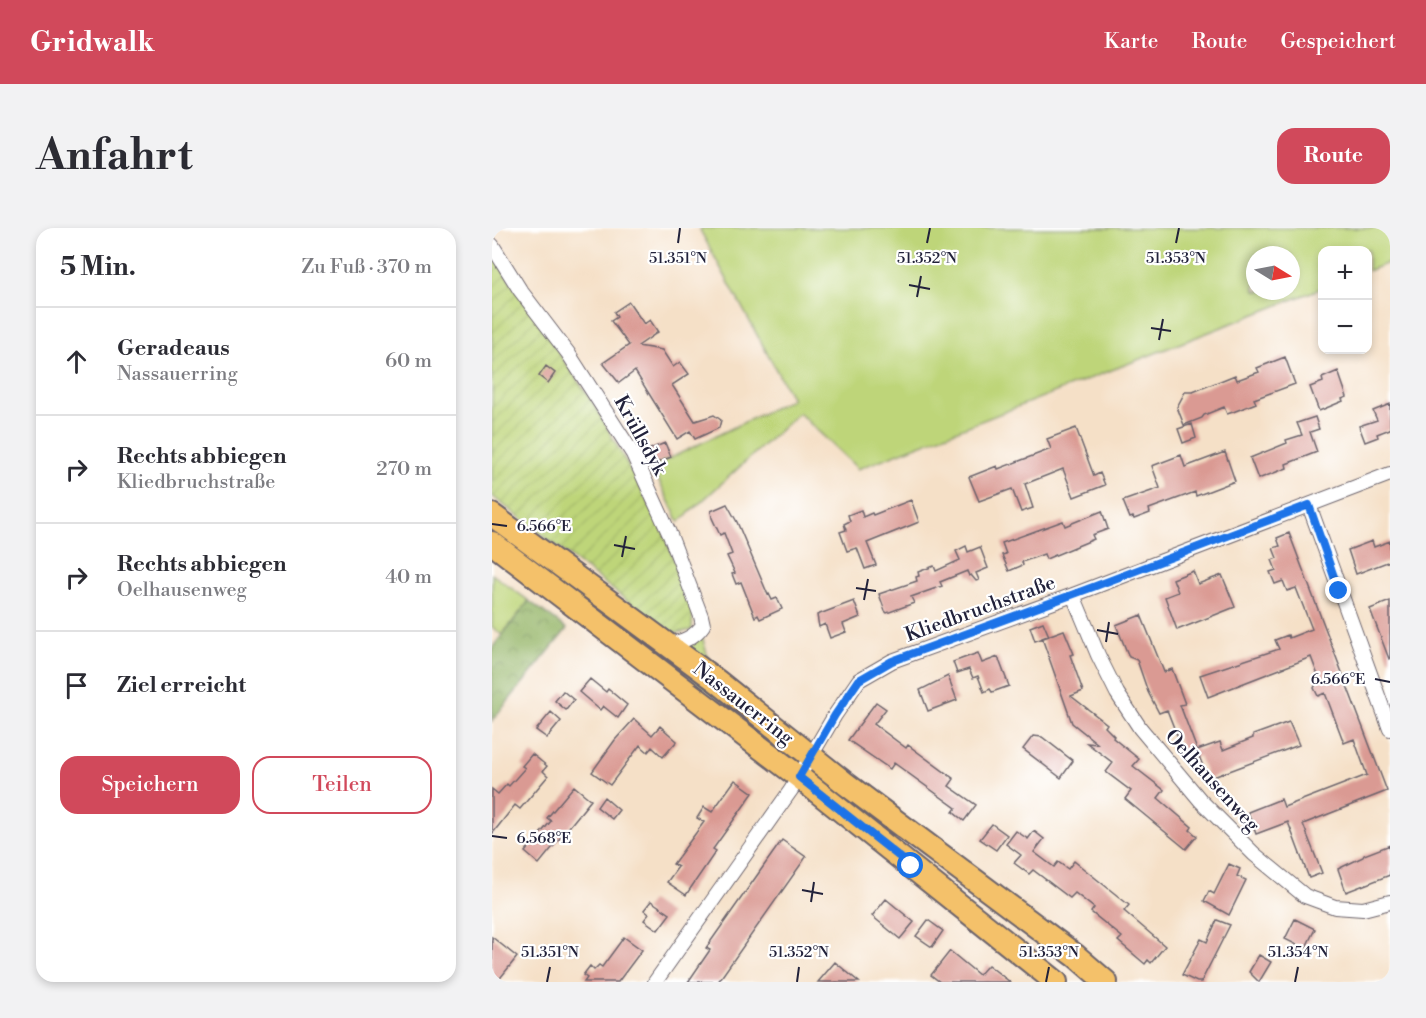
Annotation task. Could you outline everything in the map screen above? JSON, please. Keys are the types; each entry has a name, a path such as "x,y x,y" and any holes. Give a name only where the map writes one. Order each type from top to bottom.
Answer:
{"main road":[{"name":"Nassauerring","path":"492,515 717,681 1067,949 1106,982"},
{"name":"Nassauerring","path":"492,543 799,777 1056,982"}],"street":[{"name":"Krüllsdyk","path":"492,244 520,290 568,353 633,454 670,535 702,616 703,625 697,633 675,643 667,644"},
{"name":"Kliedbruchstraße","path":"655,982 799,777 859,680 892,661 1073,595 1390,474"},
{"path":"1309,505 1390,729"},
{"name":"Oelhausenweg","path":"1073,595 1117,693 1140,728 1201,801 1254,854 1305,896 1335,907 1363,909 1390,902"}],"green space":[{"path":"702,228 1390,228 1390,262 1372,269 1372,246 1318,246 1318,290 1300,297 1300,246 1246,246 1246,300 1291,300 858,469 799,413 679,522 652,467 792,399 700,230"},
{"path":"492,254 595,406 661,525 693,609 692,630 670,634 492,496"},
{"path":"492,523 747,716 745,719 612,619 492,536"},
{"path":"492,574 529,601 502,635 492,627"},
{"path":"529,601 567,629 492,721 492,648"},
{"path":"702,636 710,665 685,648"}],"building":[{"path":"629,302 644,324 650,320 658,332 638,346 662,350 673,367 680,362 689,374 672,385 695,421 714,415 721,420 719,428 695,439 690,431 677,439 635,371 619,383 603,363 629,345 611,321 617,317 614,312"},
{"path":"1285,357 1295,384 1254,399 1256,403 1233,412 1227,414 1224,407 1184,425 1177,407 1185,392 1193,392 1235,375 1237,380 1259,372 1257,368"},
{"path":"546,366 555,373 548,383 539,376"},
{"path":"1338,371 1347,397 1319,411 1310,387 1323,382 1322,378"},
{"path":"1390,404 1390,429 1365,442 1359,426 1377,420 1373,411"},
{"path":"1315,417 1319,429 1310,432 1317,452 1286,464 1287,468 1258,479 1250,458 1287,443 1286,440 1302,435 1297,423"},
{"path":"1192,424 1196,438 1183,443 1178,429"},
{"path":"1076,428 1094,476 1100,473 1105,485 1074,497 1063,469 1025,484 1033,508 1021,512 1012,489 979,501 969,477 997,466 998,469 1051,449 1047,439"},
{"path":"665,443 671,457 654,464 648,450"},
{"path":"1225,452 1235,481 1196,496 1195,492 1149,509 1150,513 1134,519 1130,518 1123,501 1160,488 1152,466 1181,455 1185,467"},
{"path":"911,500 919,522 867,543 876,565 865,569 857,548 847,551 840,532 846,530 844,524 850,521 848,515 861,510 863,517 872,513 873,515"},
{"path":"727,504 768,595 772,600 777,598 782,609 760,619 758,615 755,617 741,582 736,584 732,574 735,573 727,556 732,554 724,533 720,535 712,518 711,511"},
{"path":"1102,511 1108,529 1092,535 1094,539 1046,559 1044,554 1022,562 1023,565 1009,571 1002,555 1006,554 1002,543 1063,521 1065,526"},
{"path":"1289,533 1387,791 1303,824 1322,873 1309,878 1288,822 1256,834 1248,812 1281,799 1284,807 1367,775 1354,739 1344,743 1325,693 1318,696 1314,688 1319,678 1311,657 1208,697 1200,675 1279,649 1275,640 1288,635 1289,638 1312,629 1296,588 1287,591 1283,581 1275,584 1270,572 1276,570 1272,560 1277,558 1273,548 1280,546 1277,538"},
{"path":"1372,541 1374,547 1390,541 1390,561 1356,574 1348,550"},
{"path":"966,546 968,552 980,547 988,568 976,573 979,580 976,581 971,575 969,576 967,571 940,582 942,586 911,597 914,603 887,613 885,611 879,594 917,581 918,572 934,566 936,571 960,560 956,551"},
{"path":"1193,571 1198,584 1222,575 1235,607 1177,630 1165,597 1178,592 1173,579"},
{"path":"854,601 860,617 843,624 846,632 830,638 825,624 819,627 817,615"},
{"path":"1390,601 1390,658 1389,659 1370,609"},
{"path":"1141,615 1164,672 1172,669 1185,704 1180,705 1197,750 1220,742 1223,750 1253,738 1253,735 1289,722 1299,745 1208,779 1199,756 1187,761 1167,710 1159,713 1148,692 1137,660 1129,657 1116,625"},
{"path":"1043,622 1049,636 1035,641 1030,627"},
{"path":"1064,630 1074,654 1070,655 1083,691 1071,696 1107,724 1105,727 1114,736 1113,738 1139,759 1133,766 1164,790 1158,798 1192,827 1190,830 1197,836 1186,849 1125,799 1131,791 1106,772 1113,763 1087,743 1098,744 1072,723 1042,638"},
{"path":"978,653 982,663 998,657 1009,686 992,692 990,689 984,692 978,676 973,678 969,669 957,673 953,662"},
{"path":"948,676 957,700 928,711 920,690"},
{"path":"590,679 606,692 608,689 627,705 618,718 603,706 600,710 579,692"},
{"path":"563,691 574,700 566,710 555,701"},
{"path":"876,702 886,709 874,724 906,748 908,745 954,779 949,786 976,805 964,821 953,812 956,808 894,763 890,769 848,740"},
{"path":"551,712 561,721 547,738 536,730"},
{"path":"634,719 652,735 660,726 677,741 663,757 652,747 648,752 640,745 610,785 592,772 615,740"},
{"path":"1033,736 1042,737 1073,761 1061,778 1023,749"},
{"path":"532,754 547,766 543,771 548,776 520,809 515,805 492,834 492,789 498,794 507,784 509,786 525,768 522,766"},
{"path":"735,780 753,793 713,849 716,851 686,895 667,882 678,867 673,864 704,822 697,818 704,807 712,812"},
{"path":"574,786 591,800 539,864 525,852 551,821 547,818"},
{"path":"604,797 619,810 612,819 597,807"},
{"path":"992,824 1007,835 996,850 980,839"},
{"path":"1016,831 1028,839 1034,831 1044,839 1034,852 1054,867 1058,862 1068,869 1074,861 1129,905 1124,911 1165,946 1151,963 1148,960 1145,964 1118,941 1122,937 1091,912 1094,908 1075,893 1070,898 1033,870 1029,874 1014,863 1021,855 1006,844"},
{"path":"782,840 806,857 718,982 688,982 710,950 706,948"},
{"path":"1390,845 1390,875 1346,892 1338,869 1364,855"},
{"path":"1229,864 1240,869 1237,876 1246,880 1229,915 1204,901 1209,891 1214,894"},
{"path":"886,899 914,922 900,939 872,916"},
{"path":"651,901 670,914 658,930 644,920 649,914 644,910"},
{"path":"1295,919 1315,929 1305,949 1285,939"},
{"path":"928,920 943,931 932,947 916,936"},
{"path":"1217,920 1230,925 1201,982 1182,975 1201,939 1207,942"},
{"path":"492,937 517,957 497,982 492,982"},
{"path":"624,937 642,950 618,982 584,982 587,978 583,975 590,966 594,970 599,965 602,967"},
{"path":"950,951 979,975 988,965 1010,982 940,982 931,975"},
{"path":"1259,955 1271,962 1259,982 1249,972"},
{"path":"835,962 859,982 818,982"}],"route":[{"path":"911,866 799,777 835,715 859,680 892,661 1309,505 1339,591"}]}
